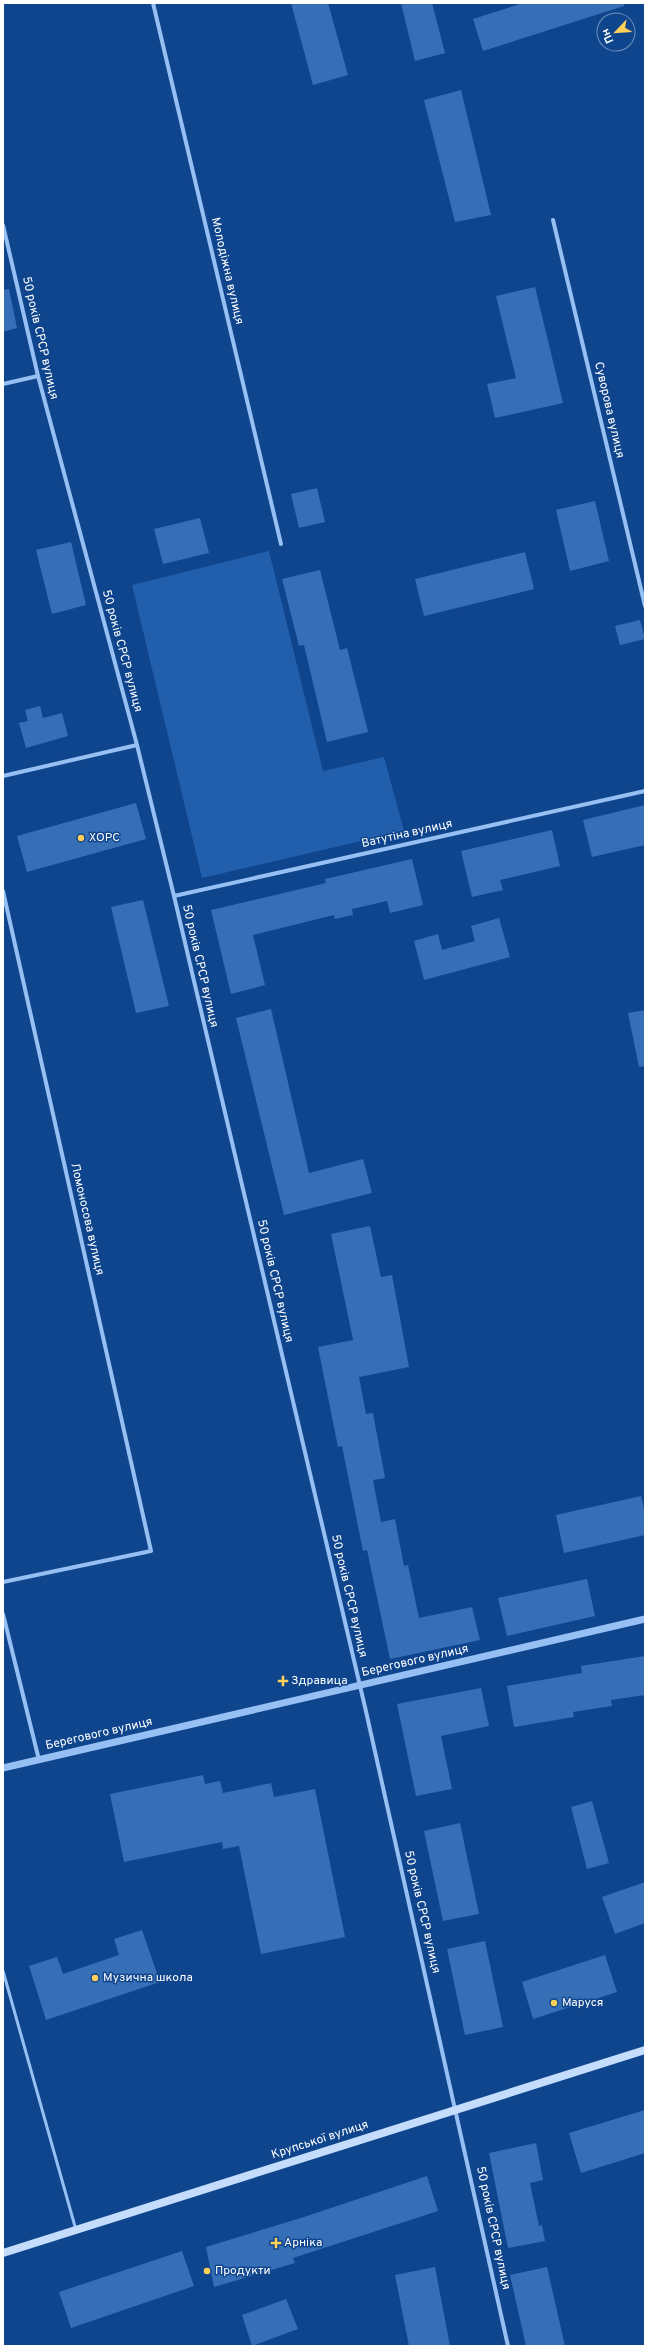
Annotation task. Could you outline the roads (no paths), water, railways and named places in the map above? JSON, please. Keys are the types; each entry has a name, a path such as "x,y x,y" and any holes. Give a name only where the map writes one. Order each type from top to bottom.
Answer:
{"main road":[{"name":"Крупської вулиця","path":"3,2253 645,2050"}],"street":[{"name":"Молодіжна вулиця","path":"153,3 281,544"},
{"name":"Суворова вулиця","path":"553,220 645,606"},
{"name":"50 років СРСР вулиця","path":"3,225 38,376 137,745 174,896 360,1686 457,2110 508,2346"},
{"path":"3,384 38,376"},
{"path":"3,776 137,745"},
{"name":"Ватутіна вулиця","path":"174,896 645,791"},
{"name":"Ломоносова вулиця","path":"3,891 151,1551 3,1582"},
{"path":"3,1614 39,1760"},
{"name":"Берегового вулиця","path":"3,1768 645,1619"}],"lane":[{"path":"3,1971 76,2230"}],"place":[{"name":"ХОРС","path":"81,838"},
{"name":"Здравица","path":"283,1681"},
{"name":"Музична школа","path":"95,1978"},
{"name":"Маруся","path":"554,2003"},
{"name":"Арніка","path":"276,2243"},
{"name":"Продукти","path":"207,2271"}]}
